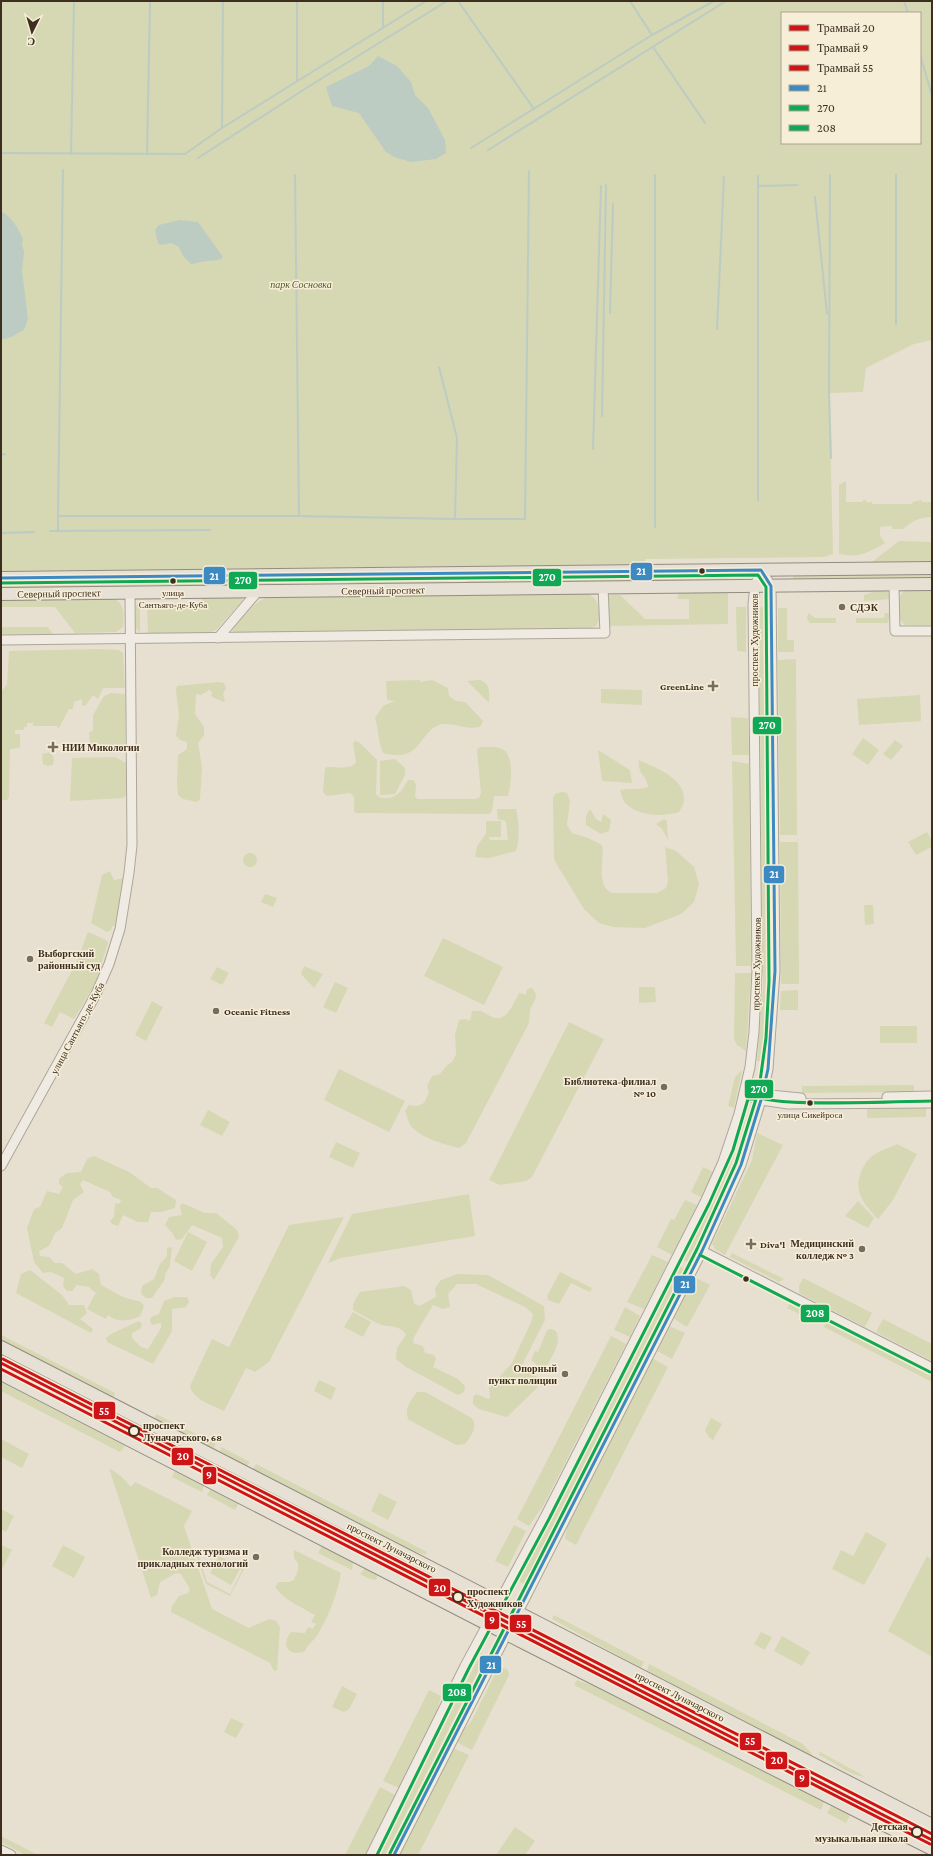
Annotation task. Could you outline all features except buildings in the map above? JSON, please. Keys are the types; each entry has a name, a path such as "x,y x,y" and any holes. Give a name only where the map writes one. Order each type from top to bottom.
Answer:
{"main road":[{"name":"Северный проспект","path":"1,578 932,568"},
{"path":"462,573 458,577 458,583 462,588"},
{"path":"335,574 340,580 340,586 336,590"},
{"name":"Северный проспект","path":"1,594 932,584"},
{"name":"проспект Луначарского","path":"1,1347 518,1611 932,1825"},
{"path":"1,1374 506,1634 932,1849"}],"street":[{"name":"проспект Художников","path":"394,1855 702,1250 741,1165 762,1097 768,1068 774,987 771,586 761,570"},
{"name":"проспект Художников","path":"371,1855 487,1624 545,1517 712,1188 728,1148 744,1094 751,1060 757,987 753,604 755,586 761,570"},
{"path":"894,585 895,631 932,631"},
{"path":"1,640 605,633 603,587"},
{"path":"218,638 258,591"},
{"name":"улица Сантьяго-де-Куба","path":"1,1166 96,994 120,930 132,845 130,592"},
{"path":"744,1094 788,1104 932,1103"},
{"path":"762,1097 932,1096"},
{"path":"702,1250 932,1368"},
{"path":"1,1850 11,1855"}],"green space":[{"name":"парк Сосновка","path":"1,1 932,1 932,340 914,344 866,368 863,392 829,393 833,554 824,557 645,559 645,564 1,571"},
{"path":"846,481 846,502 863,502 863,500 866,500 866,502 872,502 872,504 912,504 913,502 921,500 922,502 932,502 932,517 916,520 903,529 892,529 892,526 880,527 880,536 885,543 863,554 839,554 839,485"},
{"path":"899,541 932,542 932,561 872,562"},
{"path":"835,573 932,573 932,578 793,579 793,576 828,575"},
{"path":"728,575 728,580 468,583 465,580 467,578"},
{"path":"329,579 331,581 329,583 1,588 1,582"},
{"path":"350,579 446,579 448,581 446,583 351,583 348,581"},
{"path":"905,590 932,590 932,625 905,625 900,620 900,596"},
{"path":"876,591 888,592 891,599 864,601 864,595"},
{"path":"679,593 728,593 728,624 608,626 606,598 610,595 620,595 645,619 689,619 689,599 677,599"},
{"path":"588,594 595,599 599,608 598,622 596,626 592,628 236,633 232,631 244,615 256,603 266,598"},
{"path":"202,598 241,598 243,600 216,630 209,633 148,634 147,604 201,604"},
{"path":"115,599 121,604 124,615 123,627 116,632 75,633 55,607 1,607 1,600"},
{"path":"140,600 140,633 136,628 136,606"},
{"path":"736,607 746,607 746,652 737,651"},
{"path":"759,607 765,608 768,986 763,1061 757,1061 763,987"},
{"path":"778,608 787,608 787,640 794,640 794,652 778,652"},
{"path":"808,613 815,618 836,618 836,623 810,623 807,619"},
{"path":"885,613 889,613 889,620 887,623 856,623 856,618 884,618"},
{"path":"1,627 48,627 53,634 1,634"},
{"path":"119,650 123,653 125,688 103,688 98,699 93,695 85,706 82,705 82,699 74,702 73,709 69,709 59,728 57,726 33,726 33,723 27,723 27,727 24,727 24,730 15,730 15,734 20,734 20,748 10,749 9,797 7,800 1,800 1,692 7,684 9,651"},
{"path":"796,659 797,835 780,835 778,660"},
{"path":"420,680 420,682 432,680 448,688 449,696 456,701 465,702 483,721 480,727 470,728 452,724 443,724 428,732 418,746 407,754 397,755 383,753 375,718 383,706 395,701 387,700 386,681"},
{"path":"480,680 488,686 489,703 467,681"},
{"path":"219,682 224,683 226,688 223,694 225,700 223,702 211,696 212,692 209,690 201,695 196,694 195,714 204,727 204,735 198,743 202,768 200,799 197,802 183,799 178,795 178,755 187,749 187,742 180,740 176,736 179,715 176,690 177,686"},
{"path":"601,689 642,690 642,705 601,703"},
{"path":"111,693 125,694 125,746 120,752 92,753 90,751 89,732 93,731 93,715 104,696"},
{"path":"920,695 921,721 859,725 857,699"},
{"path":"731,717 748,718 749,755 732,755"},
{"path":"863,738 879,750 868,765 852,754"},
{"path":"895,740 903,746 891,760 883,754"},
{"path":"355,741 359,742 377,760 376,794 381,798 393,797 399,793 408,780 413,780 416,784 415,797 418,799 479,798 481,793 477,750 480,747 497,747 506,752 509,757 511,778 508,796 494,796 492,811 489,814 355,813 354,797 350,793 328,796 324,794 323,791 325,768 347,767 354,765 356,762 353,743"},
{"path":"598,750 630,770 632,783 602,781"},
{"path":"51,752 54,759 53,765 48,766 43,764 42,754"},
{"path":"115,757 126,763 126,795 123,798 70,801 72,758"},
{"path":"395,759 405,768 405,775 395,794 380,795 380,761"},
{"path":"639,760 661,770 675,780 680,786 683,792 684,800 679,812 665,815 642,813 628,806 623,800 620,790 648,787 646,780 639,769"},
{"path":"732,761 749,764 751,966 736,966"},
{"path":"561,792 567,793 570,801 567,825 572,833 588,838 602,845 602,879 607,889 612,893 657,893 666,888 668,881 665,847 676,851 694,867 699,884 694,902 681,914 645,928 613,927 599,923 584,909 554,858 553,798 555,794"},
{"path":"497,809 516,809 519,830 516,851 489,858 475,857 477,846 486,834 486,821 501,821 501,837 488,837 490,840 508,840 506,821 498,819"},
{"path":"590,809 596,819 601,822 603,814 611,820 609,831 601,834 586,825 586,816"},
{"path":"664,819 667,821 668,840 662,829 656,824"},
{"path":"927,832 932,841 932,847 916,855 908,842"},
{"path":"780,842 798,842 799,984 781,984"},
{"path":"250,853 255,855 257,860 255,865 250,867 245,865 243,860 245,855"},
{"path":"110,871 114,880 124,878 115,926 112,926 111,930 107,932 91,923 102,875"},
{"path":"265,894 277,898 273,907 261,902"},
{"path":"864,905 873,905 874,924 865,925"},
{"path":"88,932 106,940 108,943 95,984 74,1019 60,1012 52,1027 44,1023 77,961"},
{"path":"443,938 503,967 484,1005 424,976"},
{"path":"304,966 323,974 314,988 301,974"},
{"path":"217,967 229,973 222,985 210,979"},
{"path":"735,973 751,973 746,1051 737,1045 734,1039"},
{"path":"335,982 348,988 336,1013 323,1007"},
{"path":"639,987 655,987 656,1002 639,1003"},
{"path":"532,988 535,992 536,998 530,1009 529,1023 466,1143 459,1148 427,1138 416,1131 411,1126 405,1111 409,1105 417,1106 424,1103 429,1092 427,1086 432,1076 440,1074 447,1065 452,1062 456,1055 455,1035 459,1020 465,1019 470,1021 472,1011 482,1012 496,1018 505,1016 519,993 526,995 527,989"},
{"path":"798,990 798,1010 780,1010 781,991"},
{"path":"152,1001 163,1007 146,1041 135,1035"},
{"path":"569,1022 604,1039 532,1177 526,1181 500,1185 489,1180"},
{"path":"880,1026 917,1026 917,1043 880,1043"},
{"path":"339,1069 405,1101 389,1132 324,1100"},
{"path":"742,1070 734,1108 728,1106 735,1077"},
{"path":"914,1085 914,1092 802,1093 802,1086"},
{"path":"926,1107 926,1117 867,1118 867,1108"},
{"path":"208,1110 230,1122 222,1136 200,1125"},
{"path":"744,1119 746,1120 724,1185 688,1262 683,1260 721,1183"},
{"path":"757,1133 783,1145 725,1255 715,1249 712,1244 752,1160"},
{"path":"336,1142 360,1153 353,1168 329,1157"},
{"path":"897,1144 917,1154 893,1200 878,1219 869,1209 859,1192 859,1179 866,1162 869,1159 877,1153"},
{"path":"94,1156 129,1172 151,1188 157,1188 176,1200 175,1208 161,1212 151,1212 148,1222 138,1222 123,1215 118,1226 112,1224 110,1221 114,1217 115,1204 120,1203 121,1200 113,1197 110,1192 83,1180 80,1184 84,1192 73,1200 62,1228 55,1233 49,1246 39,1251 40,1256 49,1257 55,1263 62,1263 76,1274 92,1269 99,1274 101,1285 123,1297 141,1302 144,1306 140,1316 132,1319 119,1320 108,1315 106,1319 87,1309 95,1294 98,1295 89,1287 77,1285 72,1291 67,1291 63,1286 64,1278 51,1272 43,1273 34,1262 27,1228 34,1209 40,1207 47,1191 59,1194 63,1187 59,1184 59,1179 67,1173 81,1172 87,1159"},
{"path":"703,1167 713,1172 701,1197 691,1192"},
{"path":"469,1194 475,1236 341,1258 328,1263 352,1214"},
{"path":"685,1200 697,1205 672,1255 657,1247 671,1219 674,1220"},
{"path":"858,1201 874,1218 868,1228 845,1216"},
{"path":"182,1203 205,1213 216,1213 237,1230 239,1237 214,1280 210,1275 211,1264 223,1247 222,1238 192,1225 182,1239 176,1240 165,1225 169,1217 182,1215 180,1207"},
{"path":"344,1217 269,1362 255,1372 246,1368 224,1411 208,1404 194,1395 190,1386 212,1339 229,1347 289,1225"},
{"path":"188,1232 207,1242 192,1271 174,1261"},
{"path":"172,1247 170,1266 165,1274 165,1279 152,1298 146,1298 141,1293 142,1286 154,1279 160,1264 167,1256 167,1248"},
{"path":"732,1253 784,1279 779,1282 730,1257"},
{"path":"652,1255 668,1262 644,1309 627,1302"},
{"path":"680,1266 685,1269 524,1584 519,1581"},
{"path":"30,1270 62,1295 69,1305 84,1305 87,1313 80,1319 93,1329 91,1333 16,1293 21,1274"},
{"path":"560,1272 592,1288 590,1292 571,1283 559,1304 548,1300 547,1296"},
{"path":"457,1274 488,1275 544,1306 545,1320 522,1365 539,1379 537,1388 507,1417 479,1409 473,1404 473,1397 476,1394 488,1399 490,1398 489,1388 512,1363 532,1320 533,1314 525,1307 476,1284 457,1284 448,1294 450,1307 443,1309 433,1305 414,1337 413,1343 423,1346 425,1353 434,1355 436,1359 433,1367 458,1379 465,1386 464,1392 458,1395 406,1367 396,1359 397,1348 406,1335 401,1329 379,1324 353,1310 353,1304 360,1292 404,1286 411,1290 414,1303 419,1306 436,1297 435,1288 441,1280"},
{"path":"694,1277 710,1285 687,1327 673,1318"},
{"path":"803,1278 872,1313 865,1327 799,1293 799,1286"},
{"path":"174,1297 187,1297 189,1302 186,1307 172,1309 172,1331 153,1364 107,1342 106,1338 113,1333 139,1321 142,1324 140,1329 132,1333 132,1338 141,1347 148,1349 161,1328 161,1323 152,1325 150,1321 151,1317 159,1314 164,1301"},
{"path":"790,1303 819,1318 817,1323 787,1308"},
{"path":"625,1307 640,1316 630,1337 614,1330"},
{"path":"353,1312 371,1322 363,1337 344,1327"},
{"path":"883,1319 932,1344 932,1361 876,1332"},
{"path":"826,1321 932,1376 932,1382 824,1327"},
{"path":"669,1326 685,1333 672,1359 657,1351"},
{"path":"551,1329 556,1331 558,1335 557,1344 547,1366 541,1368 531,1360 535,1351 538,1352 547,1330"},
{"path":"1,1335 115,1393 113,1398 1,1340"},
{"path":"611,1336 626,1344 543,1506 529,1526 517,1519"},
{"path":"652,1358 668,1367 576,1545 565,1539 567,1526"},
{"path":"319,1380 336,1388 331,1400 314,1391"},
{"path":"1,1382 125,1446 120,1452 1,1391"},
{"path":"417,1392 425,1392 472,1418 474,1422 474,1429 465,1444 456,1445 409,1420 407,1416 407,1409"},
{"path":"156,1414 216,1444 213,1449 154,1419"},
{"path":"711,1418 722,1424 713,1440 709,1437 705,1430"},
{"path":"1,1439 29,1454 22,1468 1,1457"},
{"path":"221,1447 250,1462 247,1466 220,1453"},
{"path":"256,1464 427,1552 425,1555 413,1551 253,1469"},
{"path":"109,1468 121,1476 131,1487 135,1482 192,1511 184,1526 212,1609 249,1628 269,1619 276,1621 280,1627 277,1670 274,1671 270,1663 171,1612 172,1606 179,1596 188,1593 190,1589 181,1574 176,1573 160,1582 157,1595 151,1598"},
{"path":"175,1471 204,1486 202,1492 172,1477"},
{"path":"211,1489 239,1503 235,1510 207,1495"},
{"path":"379,1493 397,1502 388,1520 371,1511"},
{"path":"1,1509 14,1516 6,1532 1,1529"},
{"path":"514,1525 526,1531 508,1567 495,1561"},
{"path":"866,1532 887,1544 864,1585 832,1569 841,1550 853,1556"},
{"path":"1,1545 12,1550 1,1571"},
{"path":"63,1545 85,1557 74,1578 52,1566"},
{"path":"322,1546 353,1562 352,1570 318,1553"},
{"path":"203,1548 244,1569 230,1596 206,1584 197,1558","holes":["203,1550 218,1558 210,1573 231,1585 240,1569 242,1570 230,1594 207,1582 199,1558"]},
{"path":"294,1550 341,1573 335,1597 322,1627 305,1651 299,1653 295,1653 288,1649 286,1646 286,1641 291,1632 305,1633 308,1627 313,1629 316,1624 311,1622 315,1615 283,1596 275,1587 279,1582 289,1582 294,1580 298,1563 294,1558"},
{"path":"927,1556 932,1560 932,1657 888,1631"},
{"path":"365,1568 378,1575 376,1580 360,1574"},
{"path":"554,1615 644,1662 641,1668 552,1619"},
{"path":"761,1632 772,1637 765,1650 754,1644"},
{"path":"782,1636 810,1652 802,1666 774,1651"},
{"path":"481,1653 486,1656 385,1855 378,1855"},
{"path":"649,1664 803,1744 812,1754 811,1755 647,1671"},
{"path":"499,1666 508,1670 509,1675 472,1750 456,1742 462,1731 471,1722"},
{"path":"577,1680 600,1688 824,1802 821,1810 574,1685"},
{"path":"342,1686 357,1694 349,1709 344,1712 332,1707"},
{"path":"429,1690 441,1696 437,1712 399,1788 383,1781"},
{"path":"231,1718 244,1724 236,1738 224,1732"},
{"path":"453,1748 469,1755 418,1855 399,1855"},
{"path":"820,1752 865,1777 853,1774 841,1768 819,1755"},
{"path":"380,1787 395,1795 365,1855 345,1855"},
{"path":"831,1806 850,1815 846,1823 827,1813"},
{"path":"515,1827 535,1841 525,1855 496,1855"},
{"path":"1,1836 38,1855 25,1855 1,1842"}],"shaded area":[{"path":"378,56 397,66 411,82 415,95 428,108 445,140 446,153 436,159 411,162 394,157 386,152 359,113 332,106 326,87 369,66"},
{"path":"1,211 14,223 23,239 22,244 24,252 22,271 28,319 24,330 4,339 1,339"},
{"path":"180,220 198,222 223,257 218,260 203,261 191,264 183,256 179,247 172,243 161,245 158,243 155,230 159,225"}],"waterway":[{"path":"71,154 74,1"},
{"path":"147,154 150,1"},
{"path":"222,128 223,1"},
{"path":"297,1 297,81"},
{"path":"383,1 383,28"},
{"path":"1,153 185,154 222,128 426,1"},
{"path":"198,158 311,85 447,1"},
{"path":"458,1 534,109"},
{"path":"630,1 652,35"},
{"path":"471,148 652,35 714,1"},
{"path":"488,150 726,1"},
{"path":"904,1 908,12"},
{"path":"653,47 705,123"},
{"path":"921,58 932,96"},
{"path":"58,516 63,170"},
{"path":"58,530 58,516 299,516 525,519 529,171"},
{"path":"295,175 299,516"},
{"path":"655,175 655,527"},
{"path":"830,175 829,392 831,458"},
{"path":"896,175 896,324"},
{"path":"758,176 758,500"},
{"path":"717,329 724,177"},
{"path":"602,416 606,185"},
{"path":"758,186 797,185"},
{"path":"593,449 601,186"},
{"path":"815,197 827,314"},
{"path":"610,313 613,204"},
{"path":"439,367 457,438 455,519"},
{"path":"1,455 5,454"},
{"path":"50,531 210,530"},
{"path":"1,533 34,532"}],"tram line":[{"name":"55","path":"3,1359 932,1834"},
{"name":"20","path":"1,1363 932,1840"},
{"name":"9","path":"1,1369 930,1844"}],"transit line":[{"name":"21","path":"1,578 761,570 771,586 775,971 768,1069 761,1100 741,1165 702,1251 394,1855"},
{"name":"270","path":"1,583 758,575 766,587 769,981 766,1038 758,1096 767,1100 811,1103 932,1101"},
{"name":"208","path":"377,1855 469,1668 549,1519 709,1204 733,1150 748,1099 756,1099 736,1163 697,1249 390,1853"},
{"name":"208","path":"700,1255 930,1372"}],"place":[{"name":"улица Сантьяго-де-Куба","path":"173,581"},
{"name":"СДЭК","path":"842,607"},
{"name":"GreenLine","path":"713,686"},
{"name":"НИИ Микологии","path":"53,747"},
{"name":"Выборгский районный суд","path":"30,959"},
{"name":"Oceanic Fitness","path":"216,1011"},
{"name":"Библиотека-филиал № 10","path":"664,1087"},
{"name":"улица Сикейроса","path":"810,1103"},
{"name":"Diva'l","path":"751,1244"},
{"name":"Медицинский колледж № 3","path":"862,1249"},
{"name":"Опорный пункт полиции","path":"565,1374"},
{"name":"проспект Луначарского, 68","path":"134,1431"},
{"name":"Колледж туризма и прикладных технологий","path":"256,1557"},
{"name":"проспект Художников","path":"458,1597"},
{"name":"Детская музыкальная школа","path":"917,1832"}]}
